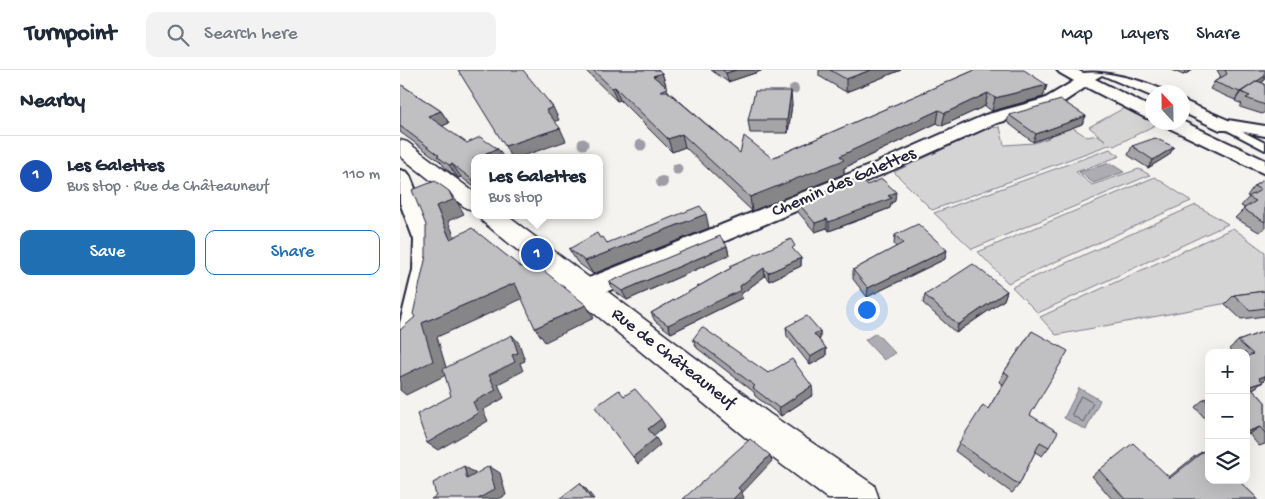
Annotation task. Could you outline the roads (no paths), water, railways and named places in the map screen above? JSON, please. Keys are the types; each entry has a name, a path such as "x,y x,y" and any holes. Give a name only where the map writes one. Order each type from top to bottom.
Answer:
{"main road":[{"path":"405,157 471,201"},
{"name":"Rue de Châteauneuf","path":"495,219 758,426 860,499"}],"street":[{"path":"1065,70 1092,76 1145,110"},
{"path":"1104,70 1145,88"},
{"name":"Chemin des Galettes","path":"585,290 875,171 991,119 1050,102 1092,76"},
{"path":"1190,109 1226,126 1234,124 1265,131"},
{"path":"1187,130 1265,168"},
{"path":"400,176 425,240 425,270 414,324 412,329 400,338"}],"lane":[{"path":"1226,126 1265,147"}],"water":[{"path":"1110,163 1124,172 1093,183 1079,172"},
{"path":"876,333 895,353 884,360 865,340"},
{"path":"1079,388 1100,400 1086,430 1064,418"}],"place":[{"name":"Les Galettes","path":"537,254"}]}
